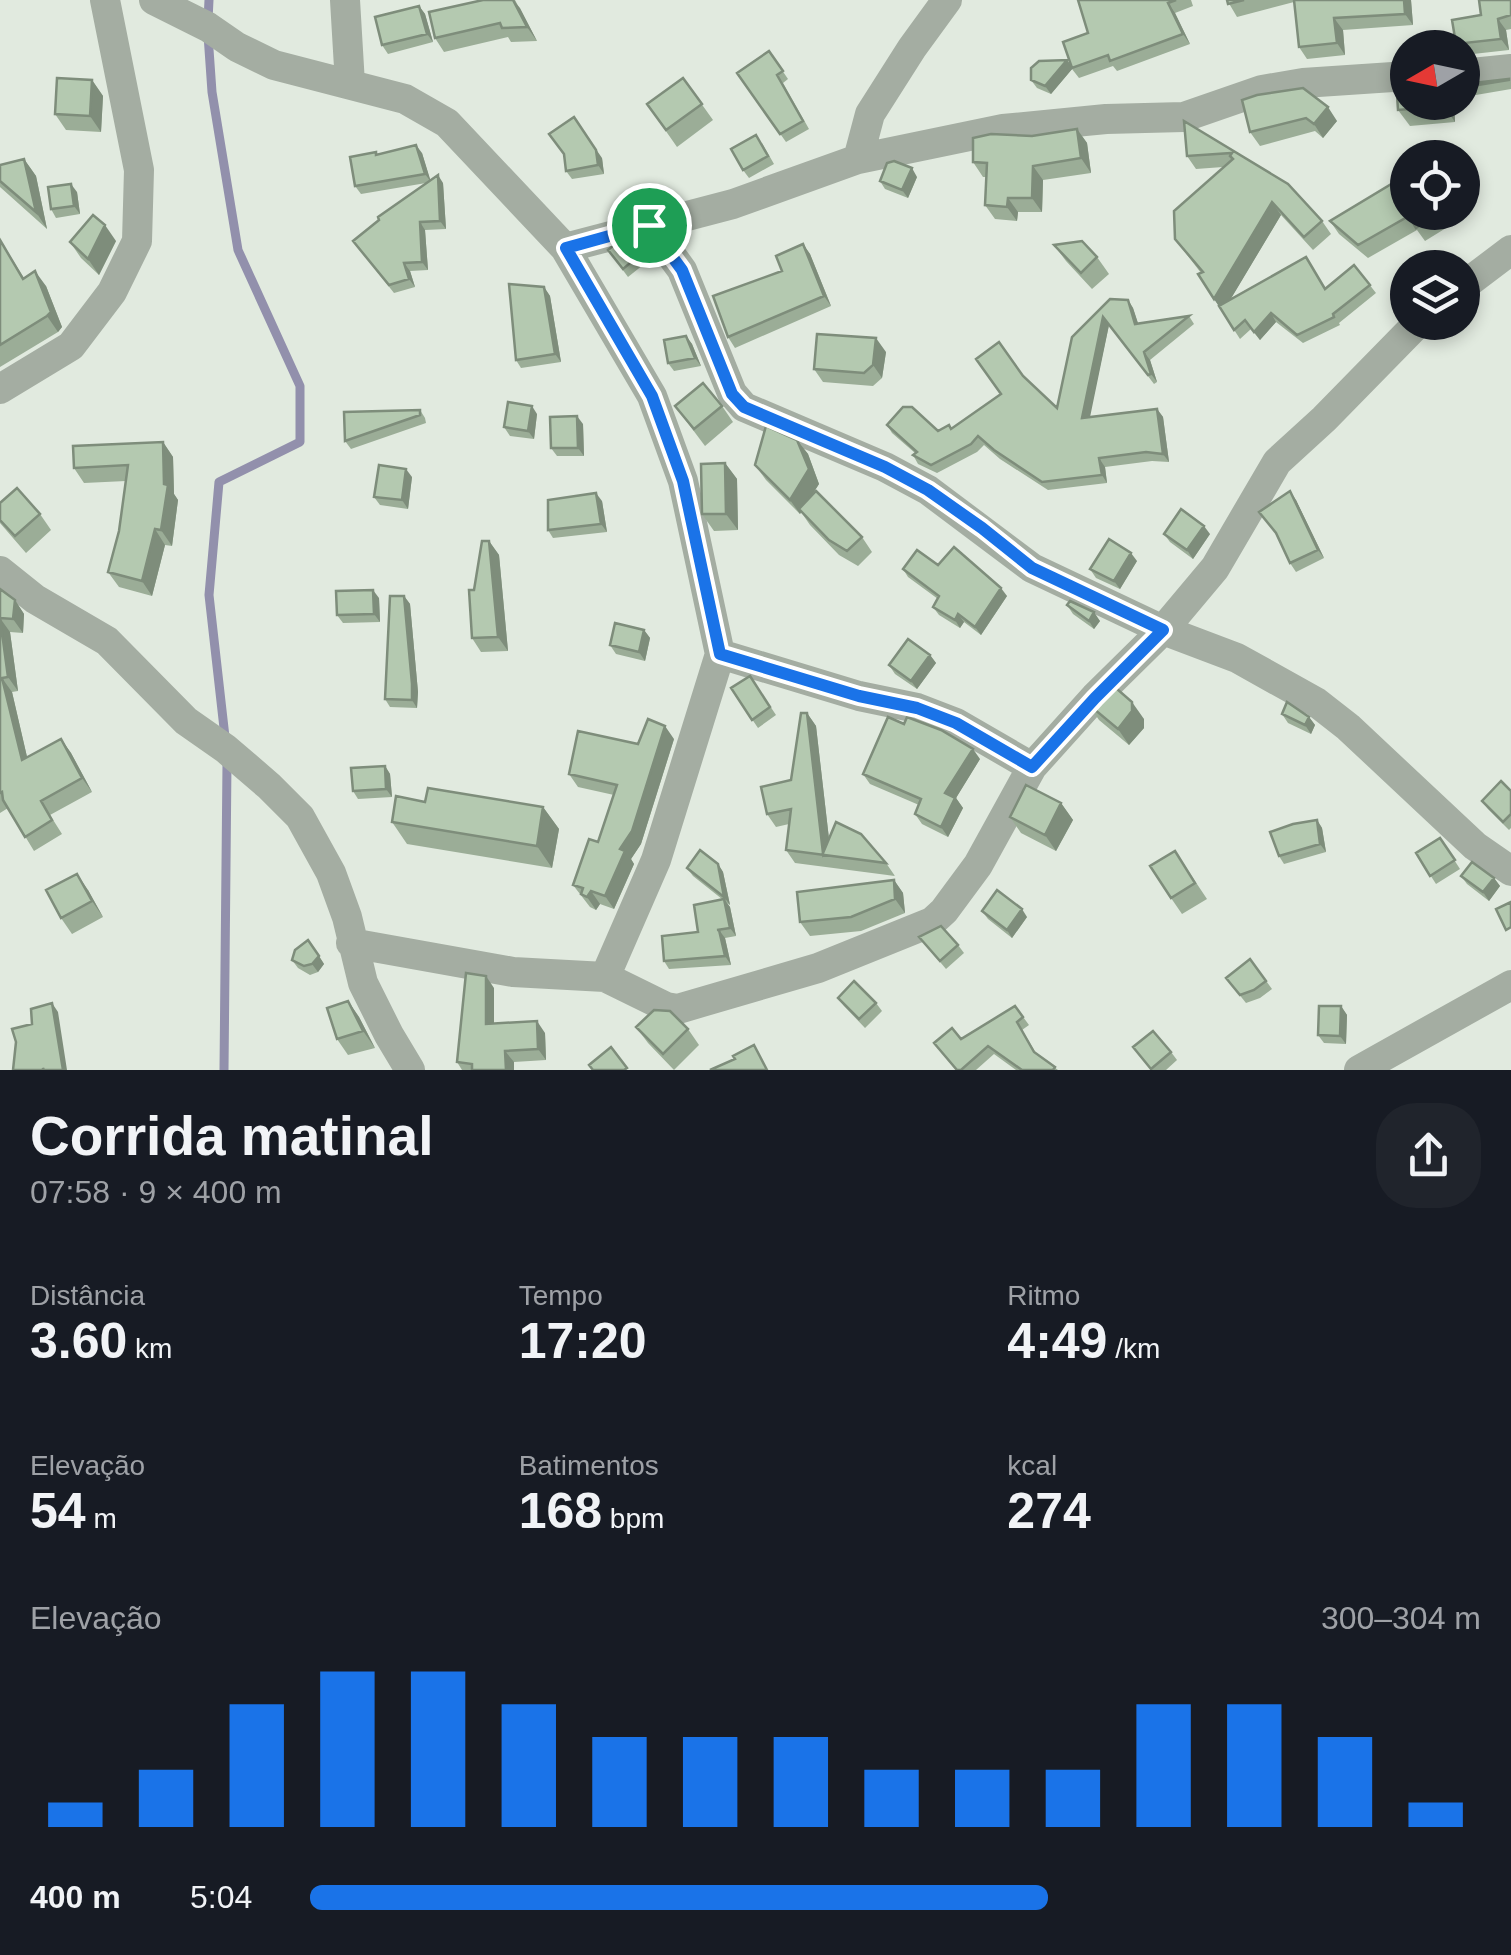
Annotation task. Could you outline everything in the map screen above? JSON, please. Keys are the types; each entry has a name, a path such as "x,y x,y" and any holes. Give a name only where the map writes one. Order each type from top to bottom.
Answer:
{"street":[{"path":"0,389 71,346 112,292 137,241 139,170 105,0"},
{"path":"154,0 274,64 405,99 447,123 566,248 652,396 683,481 720,654 656,860 605,977"},
{"path":"345,0 350,84"},
{"path":"858,159 870,114 947,0"},
{"path":"1480,72 1511,69"},
{"path":"566,248 733,204 858,159 1003,129 1106,119 1184,118 1262,90 1390,77"},
{"path":"649,225 682,270 732,394 744,407 885,467 928,490 1032,568 1163,630 1237,658 1316,702 1475,846 1511,872"},
{"path":"1480,273 1511,250"},
{"path":"352,943 513,972 605,977 666,1008 678,1009 818,968 932,922 978,865 1032,767 1163,630 1215,568 1277,462 1401,340"},
{"path":"0,570 35,599 107,641 186,721 226,748 300,817 331,873 347,917 363,983 410,1070"},
{"path":"720,654 859,696 917,708 956,723 1032,767"},
{"path":"1359,1070 1511,985"}],"building":[{"path":"483,0 513,0 527,27 502,28 500,23 435,38 429,12"},
{"path":"1078,0 1176,0 1168,3 1183,34 1110,61 1108,55 1072,68 1063,42 1088,33"},
{"path":"1294,0 1404,0 1405,14 1334,18 1337,43 1299,47"},
{"path":"1479,0 1511,0 1511,15 1498,19 1501,39 1480,41 1480,30 1454,30 1452,20 1481,15"},
{"path":"419,6 427,34 382,45 375,17"},
{"path":"769,51 783,71 777,75 803,121 780,134 737,73"},
{"path":"1067,60 1045,86 1031,80 1031,68 1039,61"},
{"path":"57,78 92,80 90,116 55,114"},
{"path":"683,78 702,104 666,130 647,104"},
{"path":"1303,88 1328,107 1314,124 1306,118 1250,132 1242,100"},
{"path":"574,117 596,150 598,165 566,171 564,154 549,134"},
{"path":"1184,121 1288,184 1322,221 1304,237 1272,202 1214,299 1198,274 1203,272 1175,239 1174,211 1233,159 1232,153 1187,156"},
{"path":"1077,129 1081,158 1033,166 1032,198 1008,198 1007,207 985,205 987,163 973,162 973,138 991,134 1032,136"},
{"path":"756,135 768,156 743,170 731,149"},
{"path":"416,145 425,174 355,186 350,157"},
{"path":"24,159 36,212 0,181 0,165"},
{"path":"894,161 912,168 902,190 880,181 887,163"},
{"path":"438,175 440,221 420,222 422,262 404,263 409,279 389,285 353,241 378,217"},
{"path":"71,184 74,206 51,209 48,187"},
{"path":"1390,185 1390,227 1358,245 1330,221"},
{"path":"93,215 105,225 88,259 70,242"},
{"path":"0,240 23,279 35,271 51,312 0,345"},
{"path":"632,240 642,253 623,269 608,250"},
{"path":"1082,241 1097,257 1081,273 1054,245"},
{"path":"803,244 824,296 728,337 713,296 782,271 776,256"},
{"path":"1306,257 1325,289 1354,265 1370,285 1334,317 1297,335 1271,313 1254,332 1245,320 1234,330 1219,306"},
{"path":"509,284 544,287 555,354 516,360"},
{"path":"1110,299 1128,300 1135,324 1189,316 1144,352 1151,374 1148,375 1103,317 1082,418 1157,409 1163,454 1146,452 1099,458 1102,475 1042,482 978,436 971,444 931,465 913,455 917,452 887,425 903,407 912,407 938,431 949,425 951,429 1001,394 976,359 999,342 1023,376 1057,408 1072,337"},
{"path":"817,334 876,338 873,365 864,373 814,369"},
{"path":"686,336 695,358 668,363 664,340"},
{"path":"703,383 722,406 694,429 675,406"},
{"path":"508,402 532,406 528,431 504,427"},
{"path":"420,410 420,415 345,441 344,412"},
{"path":"577,416 578,448 551,448 550,417"},
{"path":"766,426 797,440 809,469 790,500 755,465"},
{"path":"163,442 164,484 168,485 161,530 155,529 142,581 108,572 119,531 128,465 74,468 73,446"},
{"path":"725,463 726,514 702,514 701,464"},
{"path":"379,465 406,469 402,500 374,497"},
{"path":"17,488 40,514 15,536 0,520 0,503"},
{"path":"816,491 862,537 847,551 829,540 799,509"},
{"path":"1290,491 1318,550 1290,563 1276,533 1259,512"},
{"path":"596,493 601,524 548,530 548,500"},
{"path":"1181,509 1204,526 1187,550 1164,534"},
{"path":"1109,539 1131,553 1114,581 1090,569"},
{"path":"482,541 489,541 498,637 472,638 469,590 474,590"},
{"path":"954,547 1001,588 975,627 958,614 955,620 933,607 939,596 903,569 917,550 938,565"},
{"path":"0,589 15,600 13,619 0,618"},
{"path":"373,590 374,614 337,615 336,591"},
{"path":"390,596 404,596 412,700 385,699"},
{"path":"1070,601 1094,612 1089,621 1067,605"},
{"path":"0,618 8,677 2,678 22,760 61,739 82,778 41,801 52,820 25,837 0,793"},
{"path":"615,623 644,630 639,652 610,645"},
{"path":"908,639 930,655 911,681 889,665"},
{"path":"750,676 770,707 752,720 731,688"},
{"path":"1109,682 1132,702 1132,711 1118,729 1088,704"},
{"path":"1287,702 1309,717 1305,725 1282,714"},
{"path":"801,713 807,713 823,853 836,822 861,834 886,863 786,850 791,809 767,814 761,787 791,780"},
{"path":"888,717 904,724 907,717 941,730 973,749 945,793 955,798 941,827 915,814 921,799 863,774"},
{"path":"648,719 665,726 632,831 620,849 625,851 605,896 591,891 587,897 581,894 583,888 573,885 589,839 598,842 617,785 569,774 578,731 638,744"},
{"path":"385,766 386,789 353,791 351,768"},
{"path":"1501,781 1511,791 1511,814 1503,822 1482,801"},
{"path":"1026,785 1061,803 1045,835 1010,817"},
{"path":"428,788 543,807 537,846 392,822 396,796 425,802"},
{"path":"1317,820 1320,844 1279,856 1270,832"},
{"path":"1440,838 1455,860 1430,876 1416,853"},
{"path":"700,850 718,864 724,897 687,868"},
{"path":"1175,851 1195,883 1171,898 1150,866"},
{"path":"1472,862 1494,878 1483,892 1461,876"},
{"path":"77,874 92,901 61,918 46,890"},
{"path":"894,880 895,899 851,917 800,922 797,892"},
{"path":"997,890 1022,909 1007,930 982,911"},
{"path":"724,899 730,928 717,930 725,956 664,961 662,936 698,932 694,905"},
{"path":"1511,902 1511,927 1506,930 1496,909"},
{"path":"941,926 958,945 940,961 919,937"},
{"path":"308,940 319,956 304,966 292,960 295,950"},
{"path":"1250,959 1266,981 1240,995 1226,978"},
{"path":"466,973 486,976 486,1024 537,1021 538,1049 505,1051 506,1070 472,1070 472,1064 457,1062"},
{"path":"854,981 876,1003 859,1019 838,998"},
{"path":"348,1001 363,1031 337,1039 327,1008"},
{"path":"52,1003 63,1070 13,1070 16,1042 12,1029 32,1024 31,1009"},
{"path":"1015,1006 1023,1017 1017,1022 1034,1052 1055,1067 1053,1070 1022,1070 988,1046 957,1070 934,1043 952,1028 961,1039"},
{"path":"1319,1006 1341,1006 1340,1036 1318,1035"},
{"path":"654,1010 670,1011 688,1029 663,1054 636,1027"},
{"path":"1153,1031 1171,1052 1151,1069 1133,1047"},
{"path":"754,1045 767,1070 710,1070 735,1059 733,1056"},
{"path":"611,1047 627,1068 593,1070 589,1065"}],"waterway":[{"path":"208,20 209,0"},
{"path":"208,35 212,92 238,250 300,386 300,442 219,482 209,595 225,737"},
{"path":"224,1070 227,763"}],"route":[{"path":"649,225 682,270 732,394 744,407 885,467 928,490 1032,568 1163,630 1032,767 956,723 917,708 859,696 720,654 683,481 652,396 566,248 649,225"}]}
